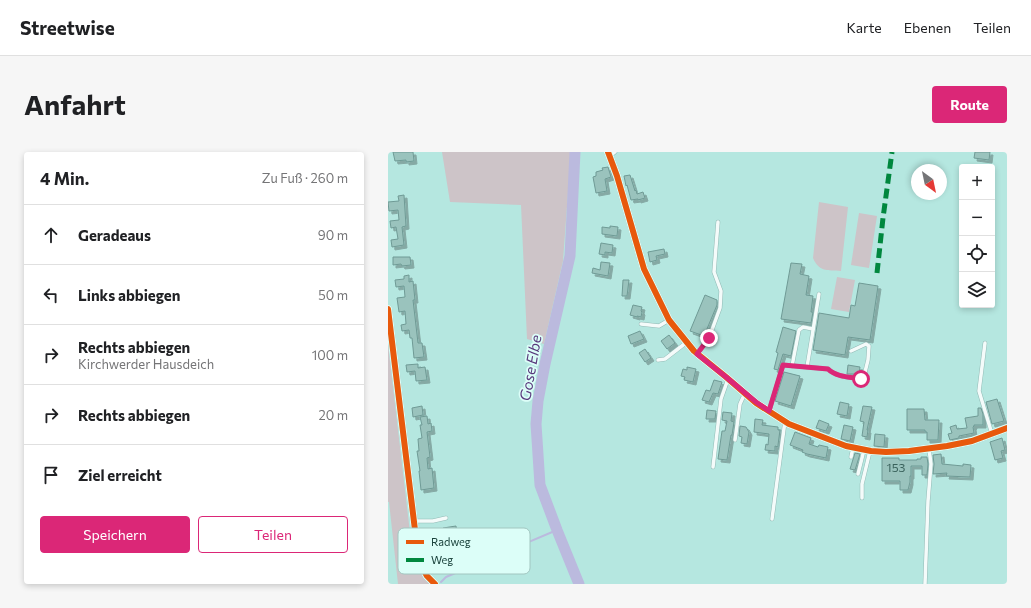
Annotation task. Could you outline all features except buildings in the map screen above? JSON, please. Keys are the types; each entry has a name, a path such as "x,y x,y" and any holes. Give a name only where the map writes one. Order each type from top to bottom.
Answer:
{"street":[{"path":"611,153 644,269 669,320 697,354 756,402 789,424 846,446 886,452 909,451 947,446 972,441 1007,428"},
{"path":"388,309 415,528"},
{"path":"426,574 435,584"}],"lane":[{"path":"697,354 709,338 720,308 721,291 714,272 718,222"},
{"path":"807,368 818,294"},
{"path":"641,324 659,326 669,320"},
{"path":"792,366 799,330 803,327 813,329"},
{"path":"658,360 665,359 687,342"},
{"path":"985,343 979,391 992,434"},
{"path":"769,411 783,365 828,369 831,372 845,377 861,379 864,376 868,360 869,346 866,344 851,351"},
{"path":"713,467 721,399 728,379"},
{"path":"735,440 740,404 745,393"},
{"path":"772,519 785,421"},
{"path":"851,457 853,448"},
{"path":"925,584 928,502 932,464 929,449"},
{"path":"858,474 867,450"},
{"path":"862,498 862,484 867,450"},
{"path":"414,521 433,521 446,518"}],"shaded area":[{"path":"442,152 571,152 563,261 544,344 527,339 521,205 450,202"},
{"path":"819,202 848,207 841,271 821,268 815,263 813,258"},
{"path":"859,213 877,216 869,268 851,265"},
{"path":"837,277 855,280 849,312 831,309"},
{"path":"388,344 409,528 398,528 398,574 421,574 431,583 430,584 398,584 388,502"}],"waterway":[{"name":"Gose Elbe","path":"575,152 570,256 545,364 538,401 536,424 540,485 579,584"},
{"path":"530,541 557,530"},
{"path":"441,582 446,577 453,574"}],"marked path":[{"path":"877,273 892,152"}],"cycle path":[{"path":"608,152 617,176 644,269 669,320 694,351 756,403 789,424 846,446 871,451 909,451 947,446 972,441 1007,428"},
{"path":"388,309 415,528"},
{"path":"426,574 435,584"}],"route":[{"path":"709,338 697,354 769,411 783,365 828,369 831,372 845,377 861,379"}]}
